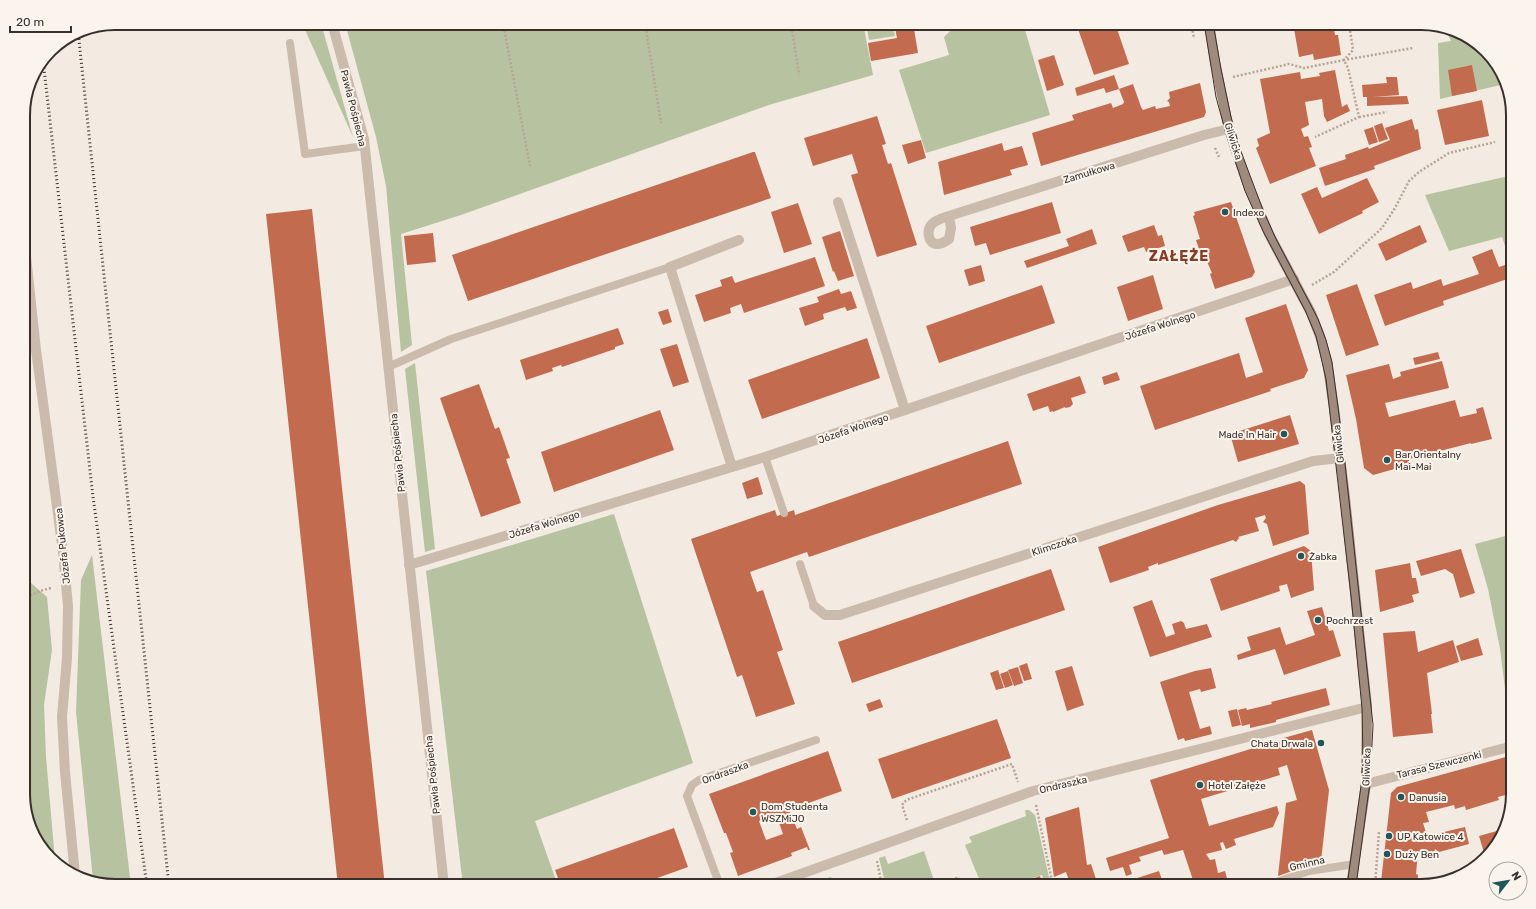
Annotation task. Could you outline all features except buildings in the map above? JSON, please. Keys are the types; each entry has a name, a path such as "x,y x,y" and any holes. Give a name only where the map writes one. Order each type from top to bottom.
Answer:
{"street":[{"name":"Pawła Pośpiecha","path":"334,30 365,146 443,879"},
{"name":"Gliwicka","path":"1210,30 1229,129 1253,198 1269,234 1311,313 1327,361 1340,458 1367,707 1366,784 1352,879"},
{"name":"Zamułkowa","path":"949,216 1204,135 1229,129"},
{"path":"838,202 905,410"},
{"path":"732,467 670,266 739,240"},
{"name":"Józefa Wolnego","path":"409,565 765,457 1294,280"},
{"name":"Józefa Pukowca","path":"30,294 36,350 56,494 68,606 67,658 62,717 65,772 74,869"},
{"name":"Klimczoka","path":"814,606 825,616 840,615 1313,461 1340,458"},
{"name":"Ondraszka","path":"786,879 1033,791 1367,707"},
{"name":"Tarasa Szewczenki","path":"1366,784 1506,748"}],"lane":[{"path":"290,43 305,154 365,146"},
{"path":"388,367 451,339 670,266"},
{"path":"765,457 784,514"},
{"name":"Klimczoka","path":"800,564 814,606"},
{"name":"Ondraszka","path":"717,879 687,796 692,785 699,780 816,740"},
{"name":"Gminna","path":"1286,879 1309,871 1355,864"}],"path":[{"path":"504,30 530,166"},
{"path":"646,30 662,123"},
{"path":"792,30 799,75"},
{"path":"1193,30 1196,46"},
{"path":"1344,60 1353,50 1350,30"},
{"path":"1219,80 1289,64 1304,68 1413,48"},
{"path":"1344,60 1348,68 1359,117"},
{"path":"1315,137 1359,117 1387,112"},
{"path":"1204,135 1209,149 1215,147 1219,157"},
{"path":"1299,290 1317,283 1334,272 1382,228 1395,208 1409,181 1419,172 1449,153 1495,142"},
{"path":"30,595 40,590 51,588"},
{"path":"908,824 902,806 904,802 909,799 1012,764 1018,784"},
{"path":"1033,791 1052,879"},
{"path":"1376,879 1379,831"},
{"path":"874,847 881,879"}],"green space":[{"path":"305,30 323,30 353,137"},
{"path":"347,30 864,30 873,75 772,104 461,215 401,234 412,345 401,352 386,186 376,137"},
{"path":"867,30 894,30 895,36 869,40"},
{"path":"951,30 1025,30 1050,115 926,153 899,70 949,55 944,37"},
{"path":"1448,34 1464,41 1477,51 1492,68 1500,85 1440,99 1438,43 1451,41"},
{"path":"1506,177 1506,249 1502,237 1449,251 1425,195"},
{"path":"415,363 435,549 425,552 405,369"},
{"path":"614,514 693,763 535,821 556,879 462,879 426,571"},
{"path":"1506,536 1506,697 1500,649 1488,589 1475,544"},
{"path":"92,555 130,879 115,879 93,876 76,712 81,580"},
{"path":"30,582 47,597 52,650 44,705 46,757 54,853 44,841 39,832 30,800"},
{"path":"1025,810 1029,810 1035,815 1049,879 1043,879 1042,875 1030,879 979,879 965,845 972,842 969,837 1026,816"},
{"path":"924,851 934,879 884,879 879,858 885,856 888,864"}],"tram line":[{"path":"1205,30 1216,97 1245,191 1263,231 1305,310 1316,336 1326,379 1351,596 1362,708 1363,761 1361,786 1348,879"},
{"path":"1214,30 1231,117 1240,149 1263,210 1276,239 1318,319 1332,362 1343,445 1373,725 1370,782 1357,879"}],"railway":[{"path":"79,38 168,879"},
{"path":"44,68 93,497 146,879"}],"place":[{"name":"Indexo","path":"1225,212"},
{"name":"Made In Hair","path":"1284,434"},
{"name":"Bar Orientalny Mai-Mai","path":"1387,460"},
{"name":"Żabka","path":"1301,556"},
{"name":"Pochrzest","path":"1318,620"},
{"name":"Chata Drwala","path":"1321,743"},
{"name":"Hotel Załęże","path":"1200,785"},
{"name":"Danusia","path":"1401,797"},
{"name":"Dom Studenta WSZMiJO","path":"753,812"},
{"name":"UP Katowice 4","path":"1389,836"},
{"name":"Duży Ben","path":"1387,854"}],"district":[{"name":"ZAŁĘŻE","path":"1179,256"}]}
